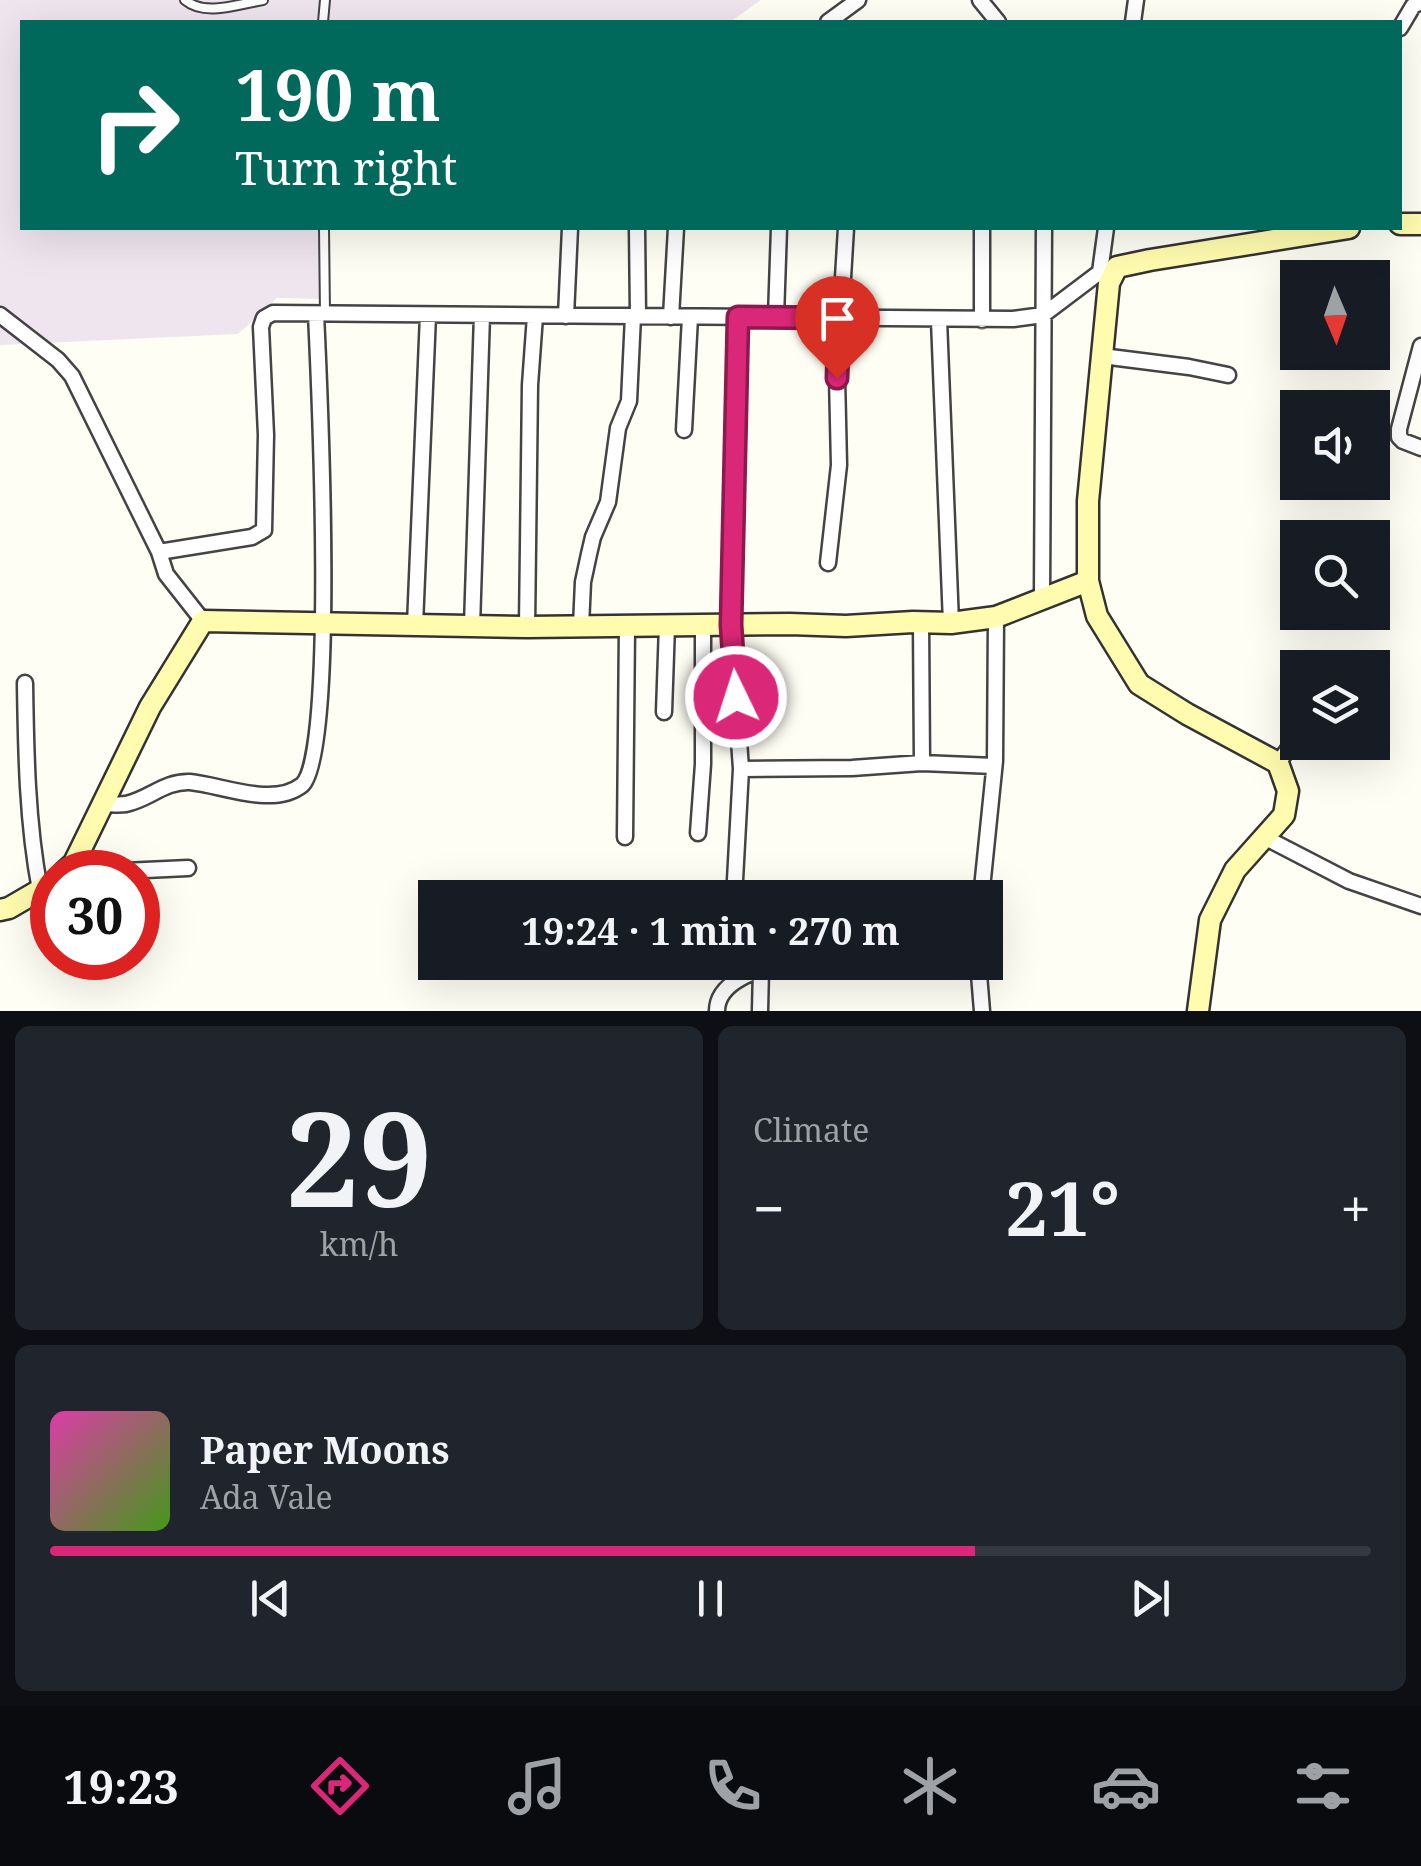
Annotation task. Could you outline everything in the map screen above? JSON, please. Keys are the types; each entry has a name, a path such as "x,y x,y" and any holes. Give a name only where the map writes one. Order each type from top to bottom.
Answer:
{"street":[{"path":"831,20 858,0"},
{"path":"980,0 996,20"},
{"path":"1402,25 1413,6 1421,2"},
{"path":"566,316 570,230"},
{"path":"581,626 586,568 593,537 608,502 618,428 629,400 637,230"},
{"path":"671,316 676,230"},
{"path":"776,317 779,230"},
{"path":"828,562 839,464 839,318 846,230"},
{"path":"982,230 982,320"},
{"path":"1042,599 1044,230"},
{"path":"1106,230 1109,283 1088,501 1088,581 1097,616 1140,684 1278,762 1288,791 1284,815 1235,870 1210,920 1198,1011"},
{"path":"159,552 252,537 264,530 266,435 261,327 264,318 273,313 982,320 1044,315 1109,270 1333,230"},
{"path":"103,804 126,804 172,782 194,782 239,792 290,791 304,783 312,768 318,734 323,623 320,314"},
{"path":"0,315 58,360 72,376 159,552 166,574 203,621"},
{"path":"414,625 428,315"},
{"path":"472,626 482,315"},
{"path":"527,627 530,385 535,316"},
{"path":"684,430 690,317"},
{"path":"735,880 741,768 731,625 738,317"},
{"path":"939,320 951,623"},
{"path":"1420,355 1398,429 1403,442 1421,448"},
{"path":"1102,356 1228,375"},
{"path":"203,621 527,627 951,623 996,618 1088,581"},
{"path":"983,880 994,766 996,618"},
{"path":"79,850 150,707 203,621"},
{"path":"921,622 922,763"},
{"path":"664,712 667,625"},
{"path":"698,832 702,625"},
{"path":"625,837 627,626"},
{"path":"25,682 33,850"},
{"path":"741,768 852,768 922,763 994,766"},
{"path":"1264,837 1348,880 1421,906"},
{"path":"160,869 188,868"},
{"path":"0,910 30,895"},
{"path":"717,1011 717,1002 739,980"},
{"path":"760,1011 761,980"},
{"path":"979,980 982,1011"}],"lane":[{"path":"185,0 204,10 263,0"},
{"path":"320,314 324,230"}],"shaded area":[{"path":"0,0 761,0 733,20 20,20 20,230 320,230 322,299 277,298 238,334 0,345"}],"route":[{"path":"736,697 731,625 738,317 839,318 837,378"}]}
